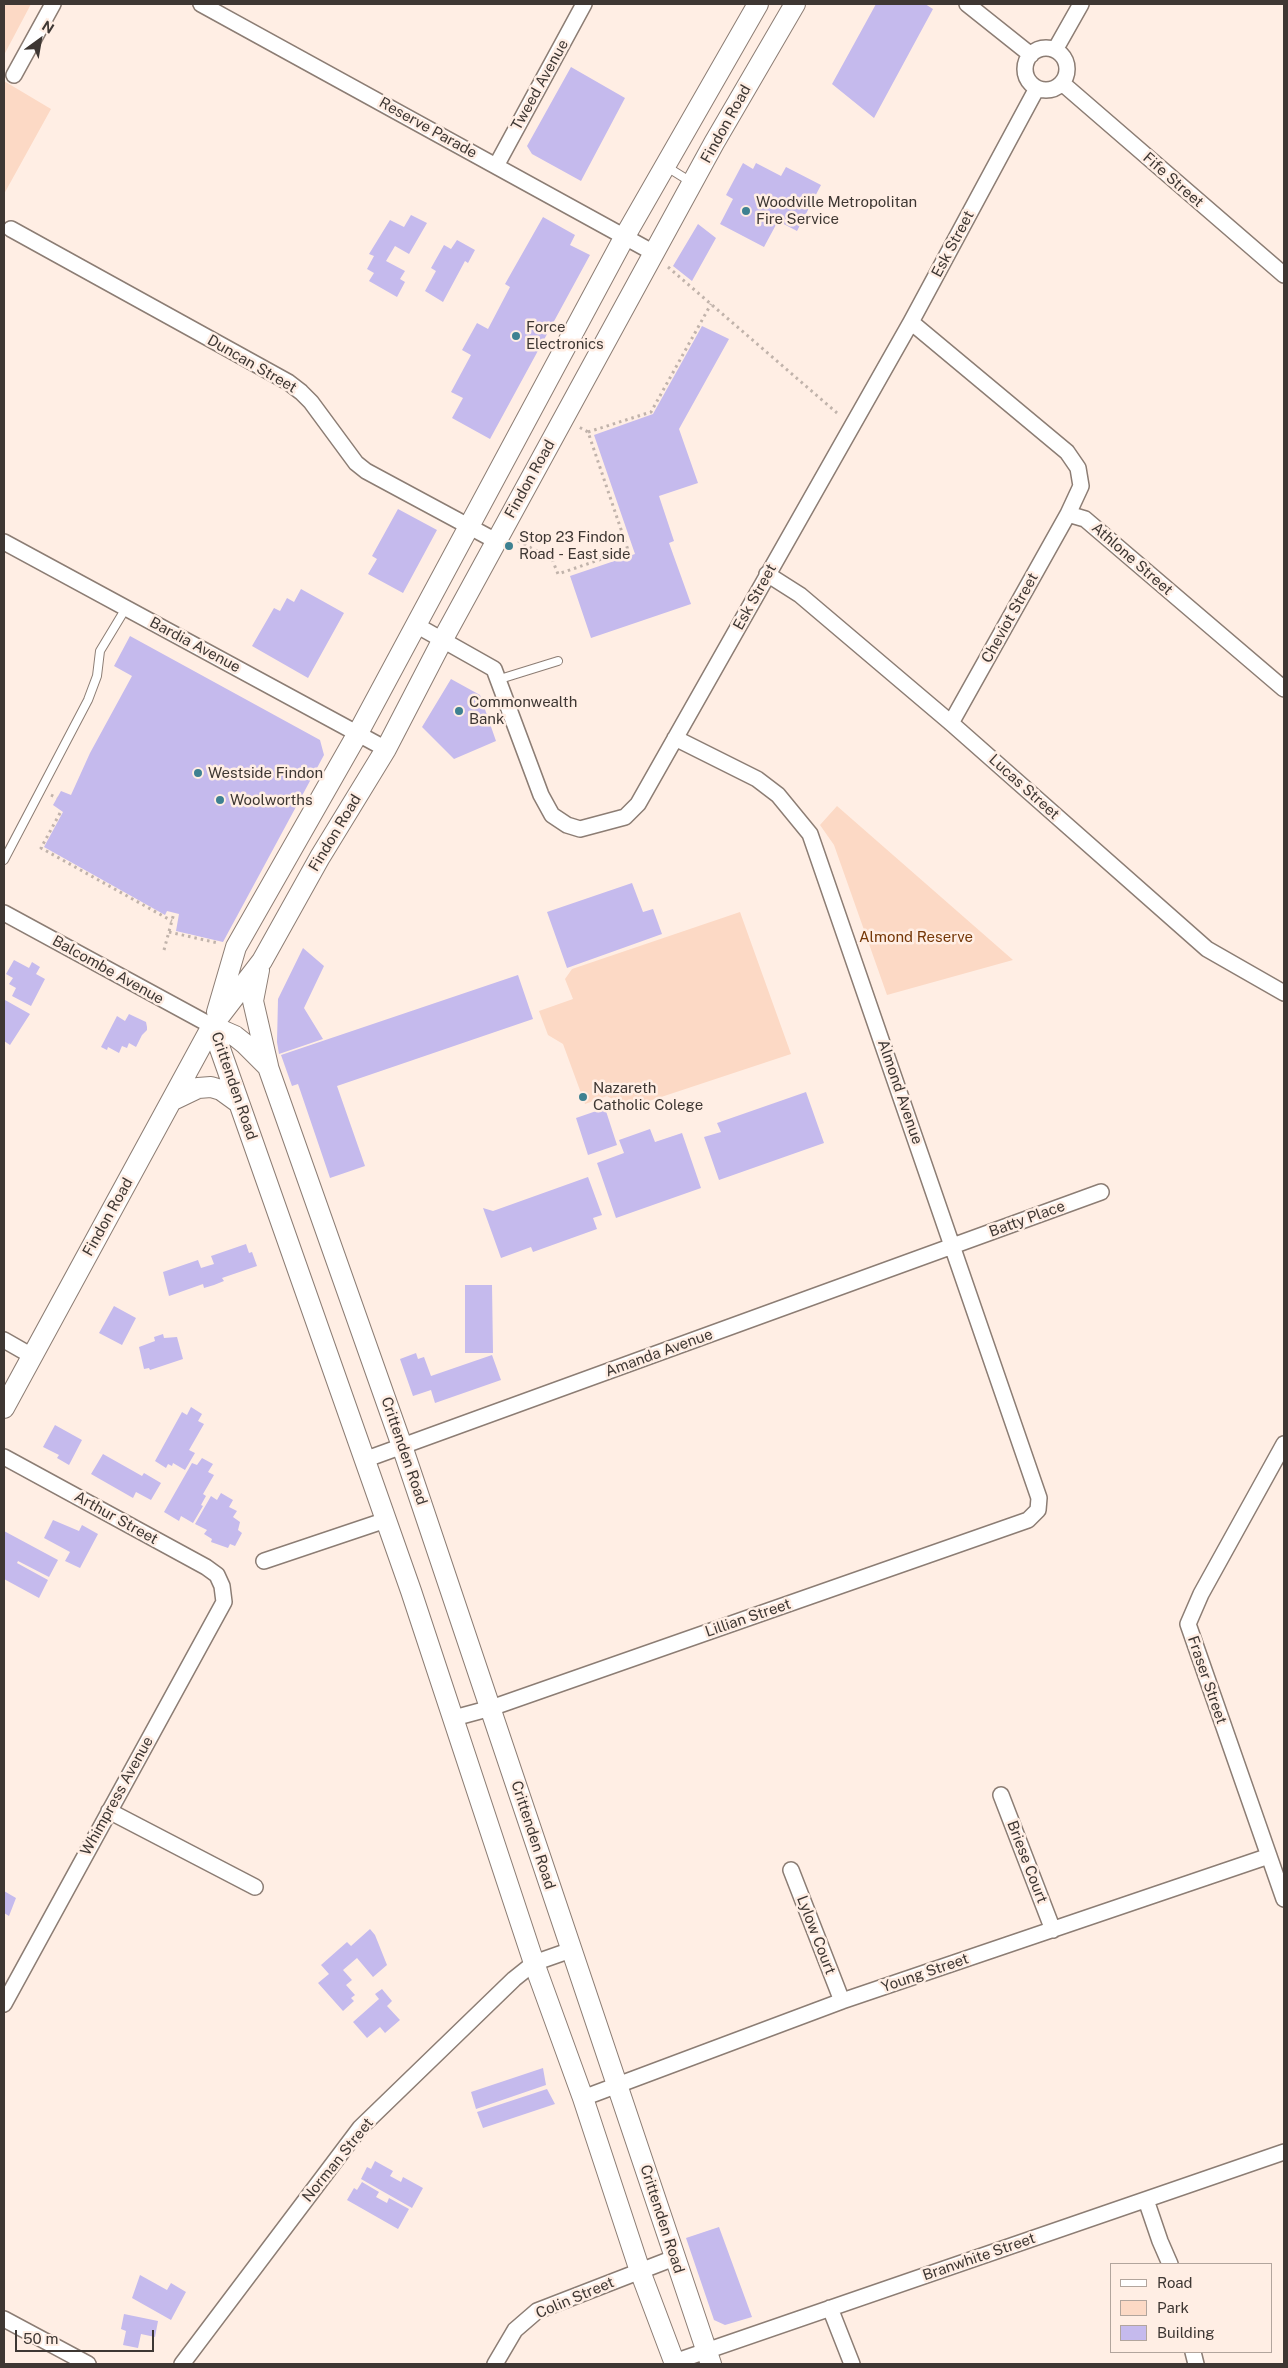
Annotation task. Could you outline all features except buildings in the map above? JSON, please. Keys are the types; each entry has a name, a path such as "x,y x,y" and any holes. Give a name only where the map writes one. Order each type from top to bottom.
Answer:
{"main road":[{"name":"Findon Road","path":"212,1026 236,948 358,733 625,236 758,4"},
{"name":"Findon Road","path":"4,1408 212,1026 261,963 320,858 386,749 443,639 506,540 660,259 692,184 794,4"},
{"path":"306,824 320,858"},
{"path":"261,963 253,1001 268,1068"},
{"name":"Crittenden Road","path":"212,1026 240,1040 268,1068 402,1446 709,2358"},
{"name":"Crittenden Road","path":"212,1026 386,1520 454,1718 534,1963 583,2098 640,2271 674,2363"},
{"path":"173,1100 198,1088 210,1087 221,1090 239,1103"}],"street":[{"path":"14,75 53,4"},
{"name":"Reserve Parade","path":"201,4 625,236 660,259"},
{"name":"Tweed Avenue","path":"496,166 584,4"},
{"path":"967,4 1031,55"},
{"path":"1055,50 1081,4"},
{"path":"1046,48 1055,50 1062,56 1067,65 1066,75 1062,83 1049,90 1037,88 1030,83 1025,73 1026,64 1031,55 1046,48"},
{"name":"Fife Street","path":"1062,83 1284,275"},
{"name":"Esk Street","path":"416,625 494,669 500,679 541,795 552,815 567,825 580,829 625,817 638,804 676,738 911,322 1037,88"},
{"name":"Duncan Street","path":"10,229 288,382 311,402 356,463 366,471 470,527 506,540"},
{"path":"911,322 1067,452 1078,468 1081,486 1068,514"},
{"name":"Athlone Street","path":"1068,514 1085,519 1284,689"},
{"name":"Cheviot Street","path":"951,722 1068,514"},
{"name":"Bardia Avenue","path":"4,542 386,749"},
{"name":"Lucas Street","path":"767,574 800,595 951,722 1207,949 1284,993"},
{"name":"Almond Avenue","path":"676,738 757,780 778,795 810,834 954,1246 1039,1498 1038,1510"},
{"name":"Balcombe Avenue","path":"4,913 212,1026"},
{"name":"Batty Place","path":"954,1246 1101,1192"},
{"name":"Amanda Avenue","path":"364,1460 954,1246"},
{"path":"4,1340 32,1356"},
{"name":"Fraser Street","path":"1284,1444 1201,1594 1188,1624 1284,1900"},
{"name":"Arthur Street","path":"4,1457 206,1568 217,1575 222,1586"},
{"name":"Lillian Street","path":"454,1718 491,1708 1028,1520 1038,1510"},
{"path":"264,1561 386,1520"},
{"name":"Whimpress Avenue","path":"4,2004 224,1602 222,1586"},
{"name":"Briese Court","path":"1001,1795 1053,1930"},
{"path":"109,1811 255,1887"},
{"name":"Young Street","path":"583,2098 842,2001 1269,1856"},
{"name":"Lylow Court","path":"791,1870 842,2001"},
{"name":"Norman Street","path":"182,2364 360,2128 514,1979 534,1963 571,1950"},
{"name":"Branwhite Street","path":"674,2363 709,2358 830,2308 1284,2152"},
{"path":"1146,2200 1170,2263"},
{"name":"Colin Street","path":"496,2364 516,2330 537,2311 674,2258"},
{"path":"830,2308 852,2364"},
{"path":"4,2319 88,2364"}],"lane":[{"path":"665,165 692,184"},
{"path":"4,860 88,700 97,676 100,651 126,608"},
{"path":"500,679 558,661"}],"path":[{"path":"660,259 837,413"},
{"path":"588,432 651,412 711,304"},
{"path":"506,540 552,559 558,574 628,550 588,432 577,426"},
{"path":"60,813 41,848 172,921"},
{"path":"164,950 174,913"},
{"path":"169,932 220,944"}],"green space":[{"path":"4,4 31,4 4,55"},
{"path":"4,81 51,109 4,194"},
{"name":"Almond Reserve","path":"837,806 1013,960 887,995 834,845 820,825"},
{"path":"740,912 791,1054 628,1108 607,1096 585,1104 563,1044 548,1035 539,1011 573,999 565,979 572,969"}],"place":[{"name":"Woodville Metropolitan Fire Service","path":"746,211"},
{"name":"Force Electronics","path":"516,336"},
{"name":"Stop 23 Findon Road - East side","path":"509,546"},
{"name":"Commonwealth Bank","path":"459,711"},
{"name":"Westside Findon","path":"198,773"},
{"name":"Woolworths","path":"220,800"},
{"name":"Nazareth Catholic Colege","path":"583,1097"}]}
